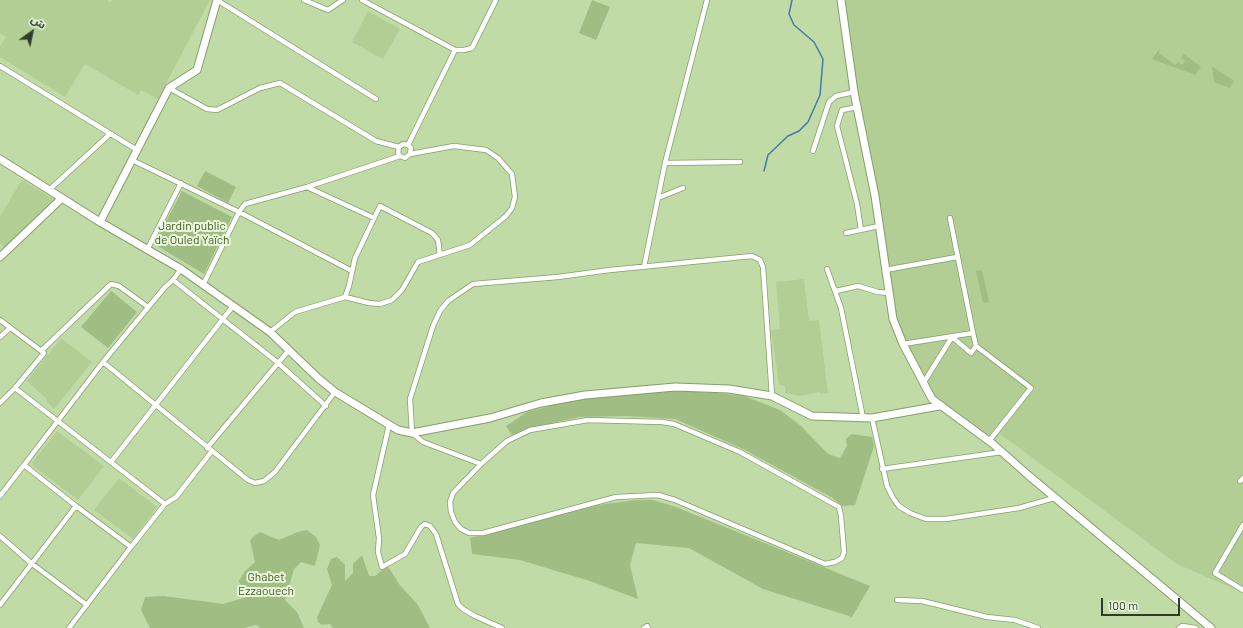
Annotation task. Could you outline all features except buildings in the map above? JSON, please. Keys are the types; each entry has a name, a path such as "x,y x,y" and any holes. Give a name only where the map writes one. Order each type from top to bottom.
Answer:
{"street":[{"path":"100,222 169,88 197,70 217,0 376,99"},
{"path":"304,0 328,10 343,0"},
{"path":"362,0 455,50 472,48 496,0"},
{"path":"644,267 665,163 707,0"},
{"path":"841,0 854,92 879,226 893,319 903,344 932,399 939,406 989,441 1054,498 1211,628"},
{"path":"408,145 455,50"},
{"path":"0,66 137,150"},
{"path":"169,88 207,109 217,110 260,88 280,83 376,141 399,147 403,144 408,145"},
{"path":"813,151 829,102 836,96 854,92"},
{"path":"858,107 842,110 837,126 857,204 861,230"},
{"path":"49,190 110,134"},
{"path":"408,145 411,148 410,154"},
{"path":"204,285 239,212 245,204 307,187 400,156 405,158 410,154 454,146 486,150 498,158 512,174 516,197 512,208 506,216 470,245 418,262 402,290 392,300 380,304 345,297 295,312 270,332"},
{"path":"399,147 398,153 400,156"},
{"path":"0,159 100,222 181,269 270,332 318,378 335,392 398,430 412,434 423,442 481,464"},
{"path":"132,160 239,212 352,271"},
{"path":"665,163 740,162"},
{"path":"147,250 181,183"},
{"path":"307,187 374,218"},
{"path":"658,198 683,188"},
{"path":"1,254 62,198"},
{"path":"345,297 355,258 380,206 432,233 438,240 440,254"},
{"path":"950,218 972,333 976,346 1031,388 989,441"},
{"path":"846,233 879,226"},
{"path":"412,434 410,399 433,326 440,311 448,301 473,284 558,277 752,256 760,260 763,267 772,396"},
{"path":"885,270 957,257"},
{"path":"0,496 102,362 181,269"},
{"path":"827,269 836,291 863,418"},
{"path":"173,280 277,362 326,406"},
{"path":"41,351 111,284 119,286 148,307"},
{"path":"836,291 858,286 878,292 889,293"},
{"path":"111,462 233,306"},
{"path":"0,320 44,353 15,388 0,403"},
{"path":"0,337 10,328"},
{"path":"903,344 972,333"},
{"path":"952,337 971,353 976,346"},
{"path":"924,382 952,337"},
{"path":"207,448 277,362 289,350"},
{"path":"102,362 207,448 248,480 255,483 264,481 275,472 335,392"},
{"path":"15,388 165,504"},
{"path":"412,434 490,418 542,403 585,396 675,388 729,389 772,396 812,416 872,418 939,406"},
{"path":"872,418 882,469 890,492 899,506 910,513 926,519 946,519 1018,508 1054,498"},
{"path":"588,420 662,422 674,424 740,452 838,507 841,516 844,552 842,558 835,562 825,564 675,500 658,495 638,494 616,497 483,534 469,533 461,529 455,522 451,512 450,502 453,493 481,464 507,441 530,430 544,427 588,420"},
{"path":"389,425 373,495 379,538 378,552 382,567 405,554 421,527 425,524 430,526 436,534 458,604 463,609 475,616 502,628"},
{"path":"69,628 165,504 176,497 212,451"},
{"path":"882,469 1002,452"},
{"path":"24,465 131,548"},
{"path":"0,605 76,506"},
{"path":"1243,525 1215,573 1243,590"},
{"path":"0,536 32,563 87,605"},
{"path":"897,600 922,601 987,617 1015,620 1038,628"},
{"path":"644,628 647,626 648,628"},
{"path":"1179,628 1182,626 1196,628"}],"shaded area":[{"path":"0,0 107,0 110,2 112,0 210,0 158,99 141,90 138,95 85,64 65,97 0,57 0,46 6,37 0,33"},
{"path":"841,0 1243,0 1243,593 1177,564 1000,434 993,444 939,406 893,319"},
{"path":"368,11 400,29 383,59 352,42"},
{"path":"22,180 56,201 7,248 0,244 0,216"},
{"path":"804,279 809,321 819,320 828,393 821,394 819,392 802,396 785,393 785,386 779,384 771,330 780,329 776,282"},
{"path":"61,338 92,362 54,409 46,401 47,399 27,381"},
{"path":"57,431 104,466 78,500 31,464"},
{"path":"119,478 157,507 133,539 94,510"}],"green space":[{"path":"592,0 610,7 596,40 579,33"},
{"path":"1160,48 1159,53 1175,65 1178,62 1182,65 1185,61 1181,58 1184,54 1201,67 1195,75 1152,59"},
{"path":"1212,66 1234,81 1230,88 1214,82"},
{"path":"205,171 236,187 228,203 197,186"},
{"name":"Jardin public de Ouled Yaïch","path":"182,191 232,217 204,274 154,244"},
{"path":"982,270 989,302 983,303 976,271"},
{"path":"111,291 137,312 108,348 81,327"},
{"path":"685,391 744,396 780,410 801,426 828,454 840,458 847,446 846,439 852,434 872,437 874,446 855,505 842,506 831,497 743,449 675,419 626,416 580,417 529,428 512,435 506,426 527,412 565,402 602,396"},
{"path":"636,500 653,500 676,507 870,586 852,617 763,589 689,548 636,543 630,565 638,599 590,581 520,560 472,554 470,538 598,505"},
{"name":"Ghabet Ezzaouech","path":"307,530 316,537 320,545 315,566 301,562 294,569 285,600 297,612 304,628 260,628 256,625 244,628 150,628 141,610 145,597 164,596 223,604 247,597 239,581 244,572 255,562 250,540 260,532 279,540"},
{"name":"Ghabet Ezzaouech","path":"362,555 369,576 375,576 387,566 399,584 418,605 430,628 333,628 330,624 322,625 318,622 317,617 332,585 327,569 331,559 337,557 345,565 345,581 353,573 353,564"}],"waterway":[{"path":"764,171 768,155 788,136 799,131 808,122 820,95 823,59 814,42 794,25 789,14 792,0"}]}
